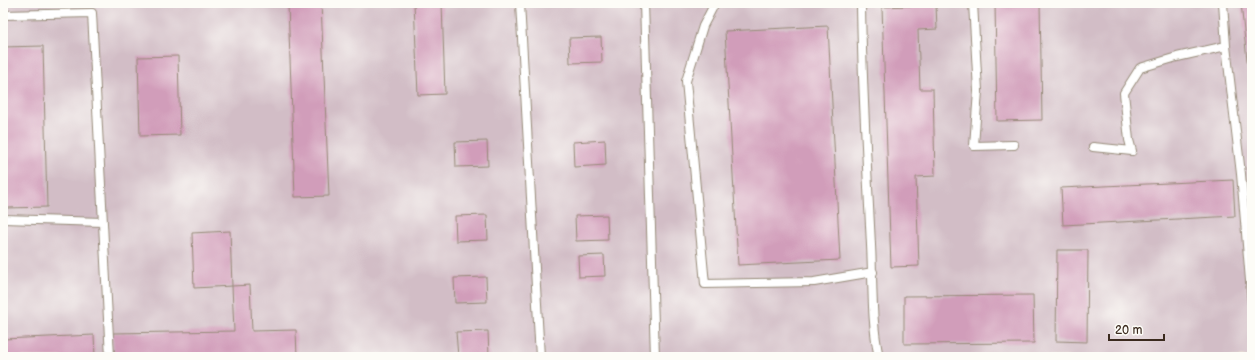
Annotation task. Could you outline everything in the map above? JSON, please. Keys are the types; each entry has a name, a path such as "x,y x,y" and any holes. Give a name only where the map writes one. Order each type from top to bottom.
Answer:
{"lane":[{"path":"520,3 540,357"},
{"path":"644,3 655,357"},
{"path":"715,3 703,26 686,81 705,284 814,282 873,272"},
{"path":"861,3 862,71 873,272 875,339 879,357"},
{"path":"973,3 978,91 974,146 1014,145"},
{"path":"1223,3 1226,46 1241,174 1252,304"},
{"path":"3,15 92,13 110,357"},
{"path":"1093,147 1132,151 1129,140 1124,93 1140,68 1177,57 1226,46"},
{"path":"3,219 103,222"}],"shaded area":[{"path":"3,3 1252,3 1252,357 3,357"}],"building":[{"path":"321,3 329,196 295,197 288,4"},
{"path":"414,3 442,3 445,94 418,95"},
{"path":"995,3 1040,3 1042,120 997,121"},
{"path":"1241,3 1252,3 1252,98 1251,98"},
{"path":"936,5 937,29 918,30 920,89 933,89 935,176 916,177 919,266 891,267 882,7"},
{"path":"828,26 840,260 738,265 725,31"},
{"path":"601,37 602,62 570,63 569,38"},
{"path":"43,46 47,207 7,208 3,47"},
{"path":"178,56 180,135 140,136 138,57"},
{"path":"605,140 606,165 574,167 573,142"},
{"path":"487,141 488,166 456,167 455,142"},
{"path":"1233,180 1235,216 1063,225 1061,188"},
{"path":"487,215 488,240 456,241 455,216"},
{"path":"607,215 608,240 576,241 575,216"},
{"path":"230,231 232,286 194,288 192,233"},
{"path":"1057,250 1088,250 1087,342 1056,341"},
{"path":"604,255 605,276 579,277 578,256"},
{"path":"486,277 487,302 455,303 454,278"},
{"path":"250,285 252,331 296,330 297,357 114,357 113,333 234,331 232,286"},
{"path":"1033,295 1034,343 904,344 904,296"},
{"path":"488,331 489,356 458,357 456,332"},
{"path":"94,335 95,357 3,357 3,339"}]}
